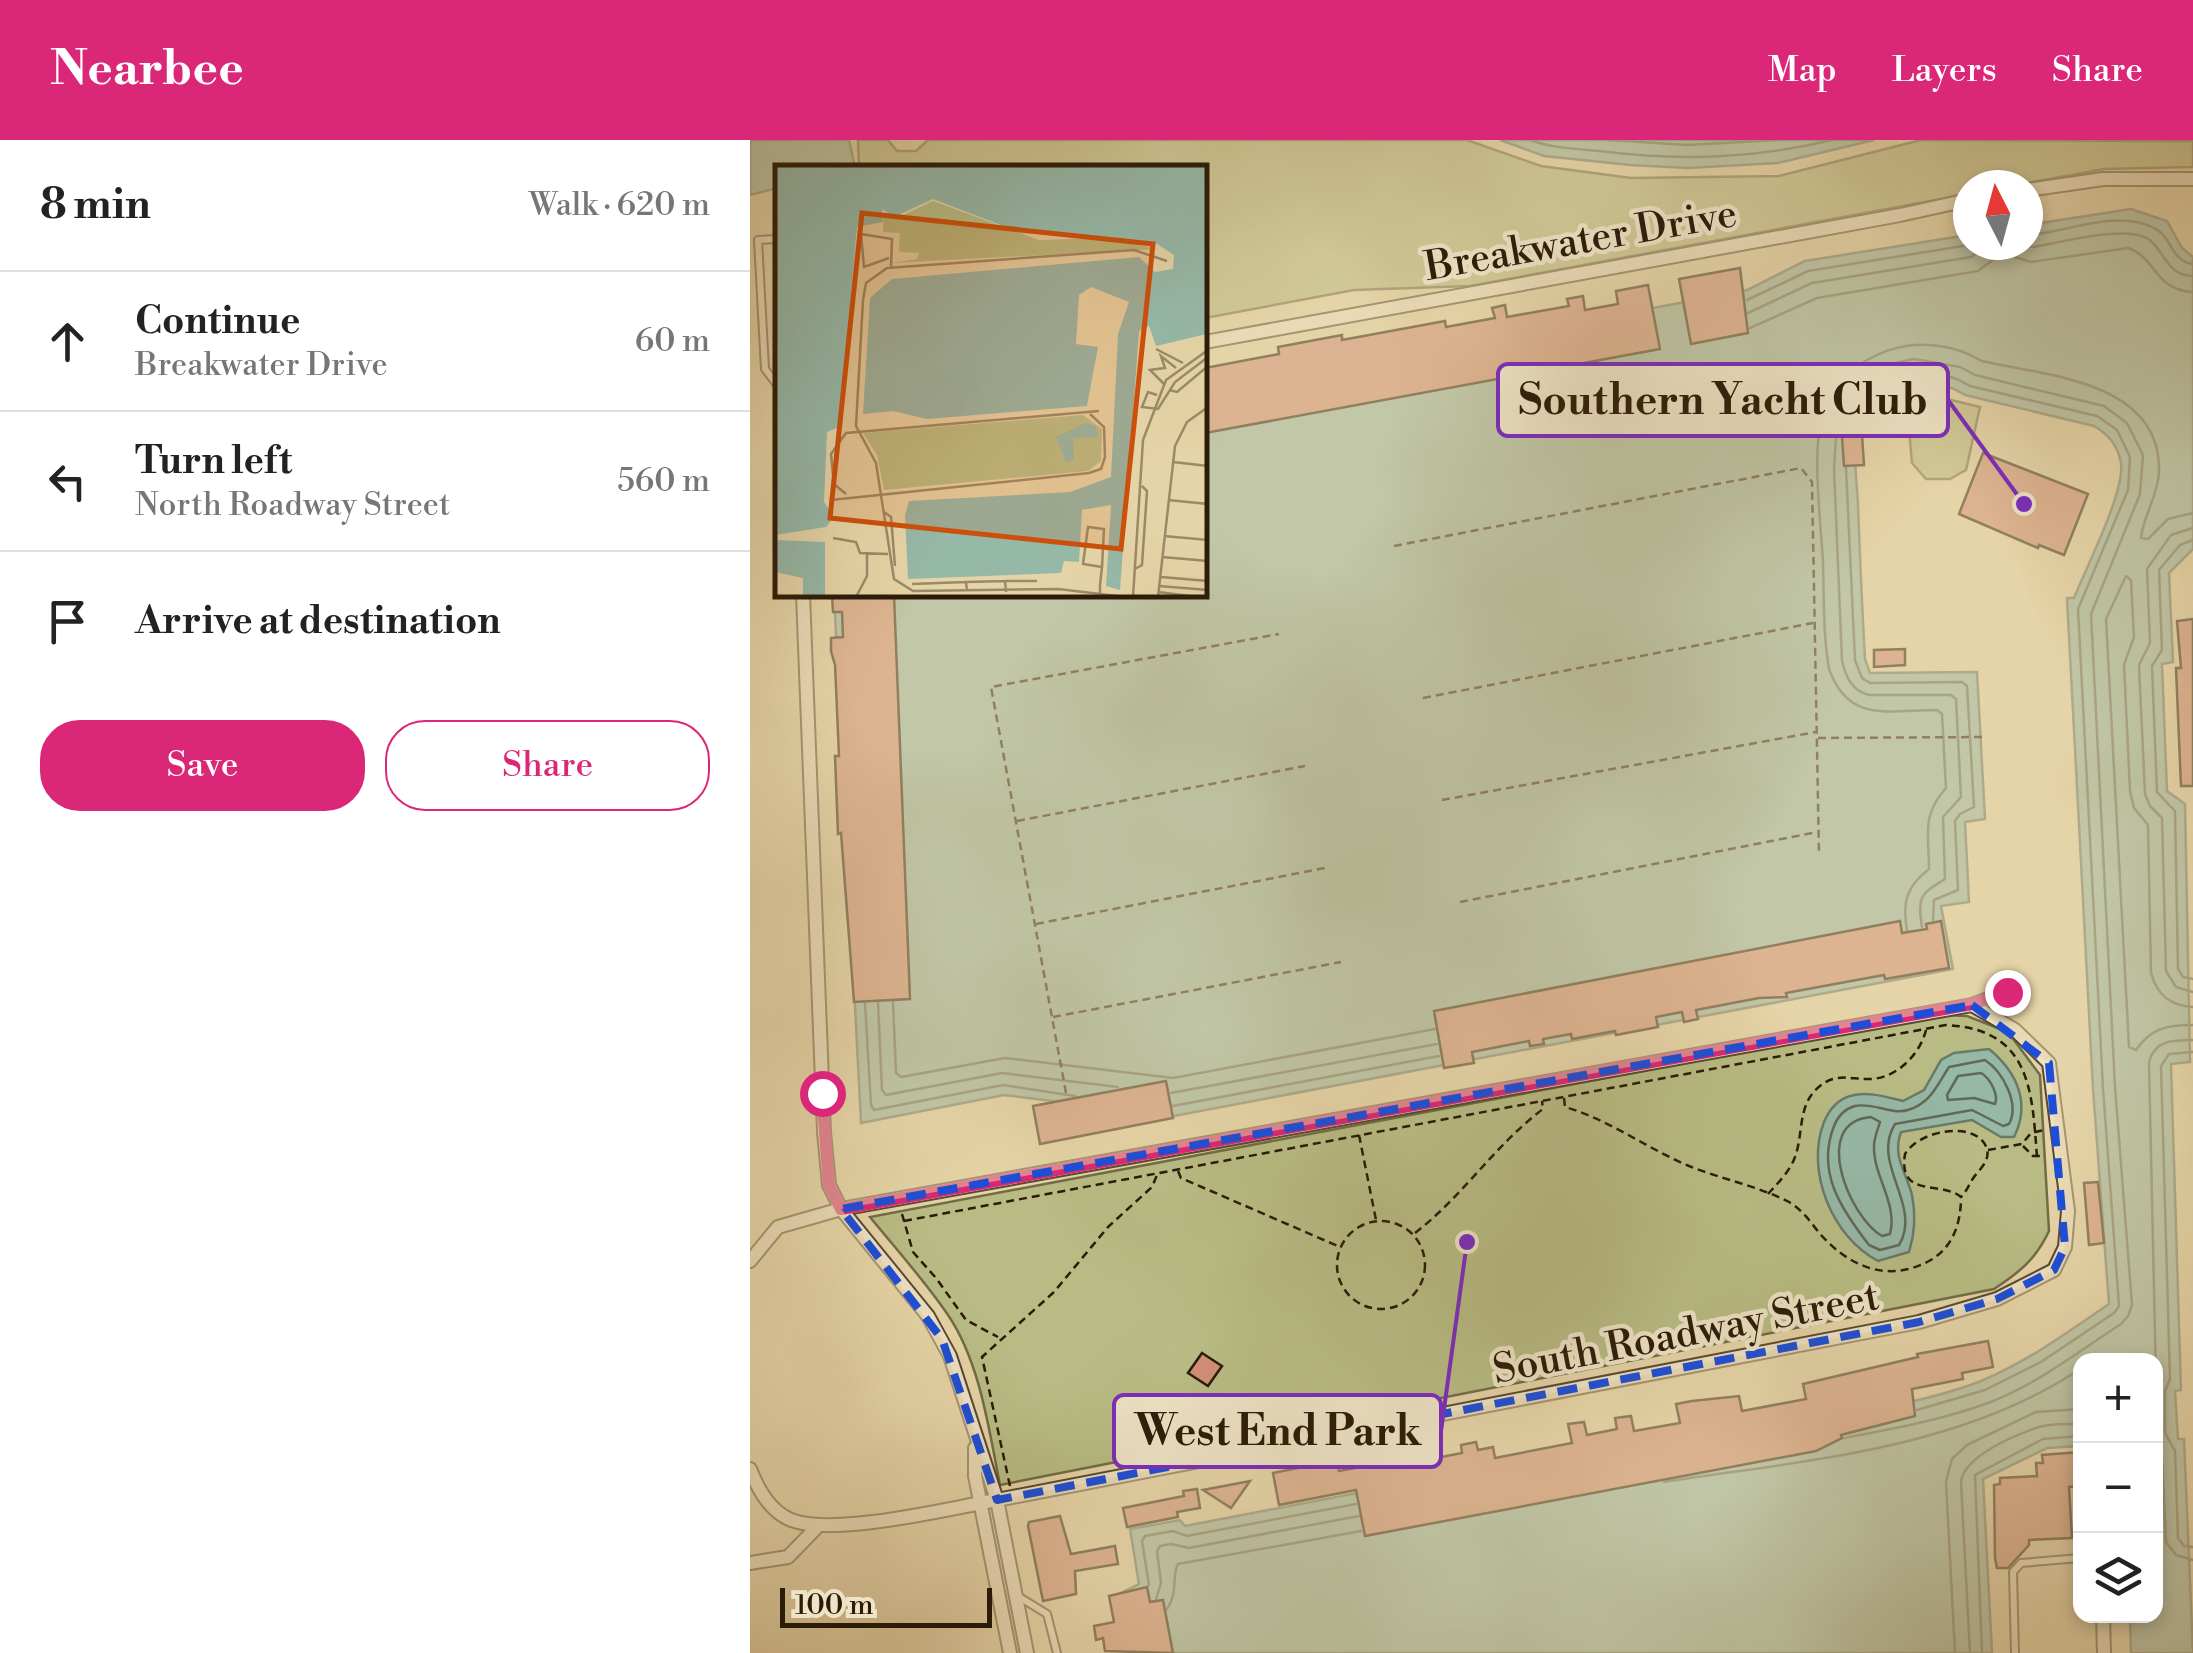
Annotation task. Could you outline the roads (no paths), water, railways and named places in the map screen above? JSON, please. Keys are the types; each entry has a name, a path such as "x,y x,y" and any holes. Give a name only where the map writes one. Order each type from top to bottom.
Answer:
{"street":[{"path":"2043,188 2103,178 2193,179"},
{"name":"Breakwater Drive","path":"1208,341 1953,203"},
{"path":"803,598 829,1185 841,1209 913,1296 942,1339 997,1500 1027,1653"},
{"path":"750,1261 778,1227 841,1209 1972,1004 2017,988"},
{"name":"South Roadway Street","path":"819,1525 856,1524 1013,1497 1919,1322 1998,1298 2054,1270 2065,1247 2068,1210 2049,1063 2016,1030 1972,1004"},
{"path":"975,1435 975,1476 1010,1653"},
{"path":"750,1469 773,1508 791,1520 819,1525"},
{"path":"750,1563 788,1557 819,1525"},
{"path":"2103,1623 2104,1653"}],"lane":[{"path":"775,238 758,240 764,369 775,382"},
{"path":"2014,1653 2013,1572 2021,1563 2073,1559"},
{"path":"1015,1594 1047,1614 1057,1653"}],"water":[{"path":"750,140 849,140 855,165 775,165 775,189 750,195"},
{"path":"1500,140 1874,140 1778,163 1688,168 1544,156"},
{"path":"2131,209 2167,221 2182,248 2193,257 2193,549 2169,573 2173,662 2162,664 2167,791 2185,804 2190,1062 2171,1064 2181,1390 2175,1391 2178,1439 2184,1439 2193,1653 2131,1653 2130,1623 2163,1623 2163,1353 2073,1353 2073,1446 2047,1448 1983,1479 1992,1653 1126,1653 1115,1596 1139,1584 1130,1529 1180,1520 1185,1526 1352,1494 1844,1416 1913,1401 1965,1387 2015,1365 2109,1304 2093,1089 2067,598 2074,598 2111,511 2121,476 2120,457 2112,441 2094,426 1965,395 1935,383 1903,385 1875,400 1858,428 1855,456 1865,659 1870,673 1977,672 1985,819 1965,822 1969,902 1941,906 1953,969 1174,1116 1004,1095 861,1123 834,598 1208,598 1208,393 1747,290 1805,261 1953,237 1953,260 2043,260 2043,223"},
{"path":"1989,1049 2007,1068 2018,1089 2021,1112 2014,1137 2001,1137 1972,1120 1901,1132 1898,1149 1913,1202 1913,1238 1909,1252 1878,1261 1847,1236 1827,1201 1818,1161 1826,1118 1837,1103 1850,1096 1870,1094 1903,1101 1924,1090 1941,1060 1954,1053"}],"place":[{"name":"Southern Yacht Club","path":"2024,504"},
{"name":"West End Park","path":"1467,1242"}]}
